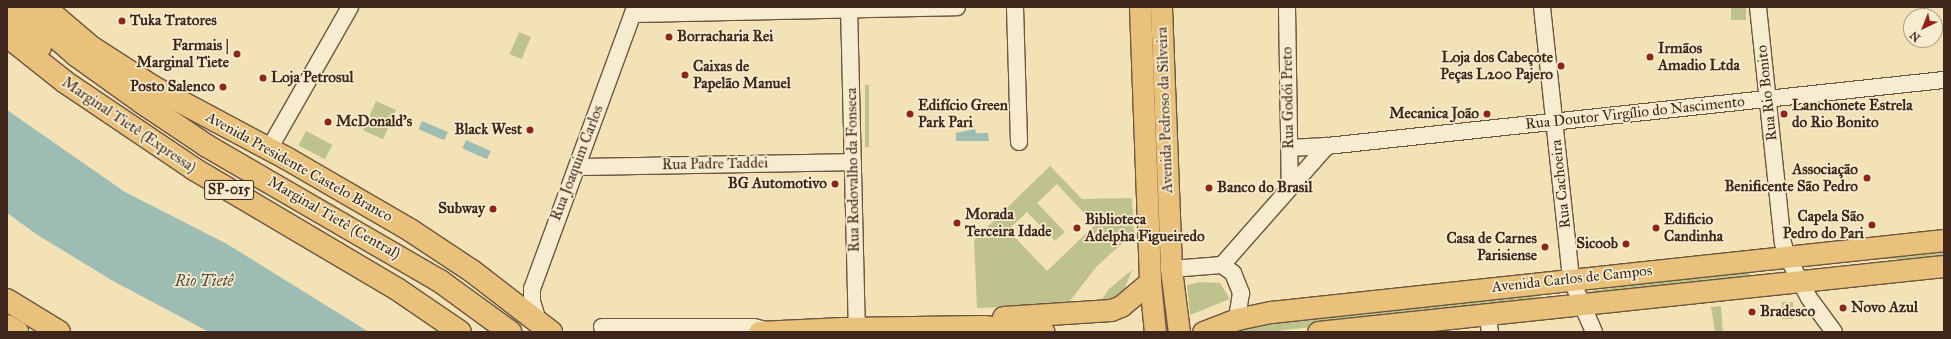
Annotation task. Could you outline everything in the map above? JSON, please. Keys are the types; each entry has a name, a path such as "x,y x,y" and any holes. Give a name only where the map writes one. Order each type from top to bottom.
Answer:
{"highway":[{"name":"Marginal Tietê (Central)","path":"21,7 76,55 207,146 370,238 440,281 510,332"},
{"name":"Avenida Presidente Castelo Branco","path":"44,7 91,47 153,87 269,149 410,230 472,271 545,326"},
{"path":"7,15 53,59 177,148 194,169"},
{"name":"Marginal Tietê (Expressa)","path":"7,36 65,82 194,169 397,289 460,332"},
{"path":"153,87 179,112 356,222 370,238"},
{"path":"7,300 59,332"},
{"path":"7,326 17,332"}],"main road":[{"name":"Avenida Pedroso da Silveira","path":"1140,7 1150,282 1155,332"},
{"name":"Avenida Pedroso da Silveira","path":"1161,7 1172,269 1179,332"},
{"name":"Avenida Carlos de Campos","path":"1203,332 1237,319 1271,312 1944,240"},
{"name":"Avenida Carlos de Campos","path":"1318,332 1488,323 1580,304 1944,266"},
{"path":"983,326 1001,317 1111,310 1120,306 1150,282"},
{"path":"762,331 983,326 1044,332"}],"street":[{"path":"269,149 350,7"},
{"path":"634,11 956,7"},
{"path":"1015,7 1020,142"},
{"name":"Rua Godói Preto","path":"1287,7 1290,188"},
{"name":"Rua Cachoeira","path":"1542,7 1571,279 1580,304 1594,332"},
{"name":"Rua Rio Bonito","path":"1758,7 1783,243 1787,256 1799,281 1809,298 1834,332"},
{"name":"Rua Rodovalho da Fonseca","path":"849,8 856,330"},
{"name":"Rua Joaquim Carlos","path":"545,326 533,306 532,289 551,232 577,167 634,11"},
{"name":"Rua Doutor Virgílio do Nascimento","path":"1289,148 1327,146 1944,80"},
{"path":"1222,265 1327,146"},
{"name":"Rua Padre Taddei","path":"577,167 853,162"},
{"path":"1172,269 1222,265 1233,273 1240,286 1237,319"},
{"path":"602,327 699,330 754,327 762,331"}],"green space":[{"path":"1731,7 1746,7 1746,20 1731,20"},
{"path":"519,32 531,37 522,59 510,54"},
{"path":"865,85 869,85 869,147 865,147"},
{"path":"376,101 396,110 383,139 363,130"},
{"path":"306,131 332,145 325,159 298,145"},
{"path":"1050,166 1082,199 1132,198 1134,233 1097,266 1069,302 1062,305 977,308 974,240","holes":["1057,184 1095,225 1047,271 1008,230 1027,212 1055,241 1065,232 1037,203"]},
{"path":"1827,247 1944,247 1944,259 1827,259"},
{"path":"1749,266 1751,279 1589,304 1587,292"},
{"path":"1132,270 1125,288 1117,297 1097,307 1109,289"},
{"path":"1200,282 1220,283 1230,299 1190,315 1187,285"},
{"path":"1537,289 1538,302 1267,332 1219,332 1245,324"},
{"path":"1782,302 1793,302 1793,319 1782,319"},
{"path":"1721,306 1723,332 1715,332 1711,307"}],"water":[{"name":"Rio Tietê","path":"7,110 125,192 227,244 369,332 209,332 113,281 36,234 7,213"},
{"path":"422,121 448,132 444,140 418,129"},
{"path":"975,129 976,133 988,133 989,141 956,141 956,133"},
{"path":"466,140 491,151 487,159 462,148"}],"place":[{"name":"Tuka Tratores","path":"122,21"},
{"name":"Borracharia Rei","path":"669,37"},
{"name":"Farmais | Marginal Tiete","path":"237,54"},
{"name":"Irmãos Amadio Ltda","path":"1650,57"},
{"name":"Loja dos Cabeçote Peças L200 Pajero","path":"1561,66"},
{"name":"Caixas de Papelão Manuel","path":"685,75"},
{"name":"Loja Petrosul","path":"263,78"},
{"name":"Posto Salenco","path":"223,87"},
{"name":"Edifício Green Park Pari","path":"910,114"},
{"name":"Mecanica João","path":"1487,114"},
{"name":"Lanchonete Estrela do Rio Bonito","path":"1784,114"},
{"name":"McDonald's","path":"328,122"},
{"name":"Black West","path":"530,130"},
{"name":"Associação Benificente São Pedro","path":"1867,178"},
{"name":"BG Automotivo","path":"835,184"},
{"name":"Banco do Brasil","path":"1209,188"},
{"name":"Subway","path":"493,209"},
{"name":"Morada Terceira Idade","path":"957,223"},
{"name":"Capela São Pedro do Pari","path":"1872,225"},
{"name":"Biblioteca Adelpha Figueiredo","path":"1077,228"},
{"name":"Edificio Candinha","path":"1656,228"},
{"name":"Sicoob","path":"1626,244"},
{"name":"Casa de Carnes Parisiense","path":"1545,247"},
{"name":"Novo Azul","path":"1843,308"},
{"name":"Bradesco","path":"1752,312"}]}
